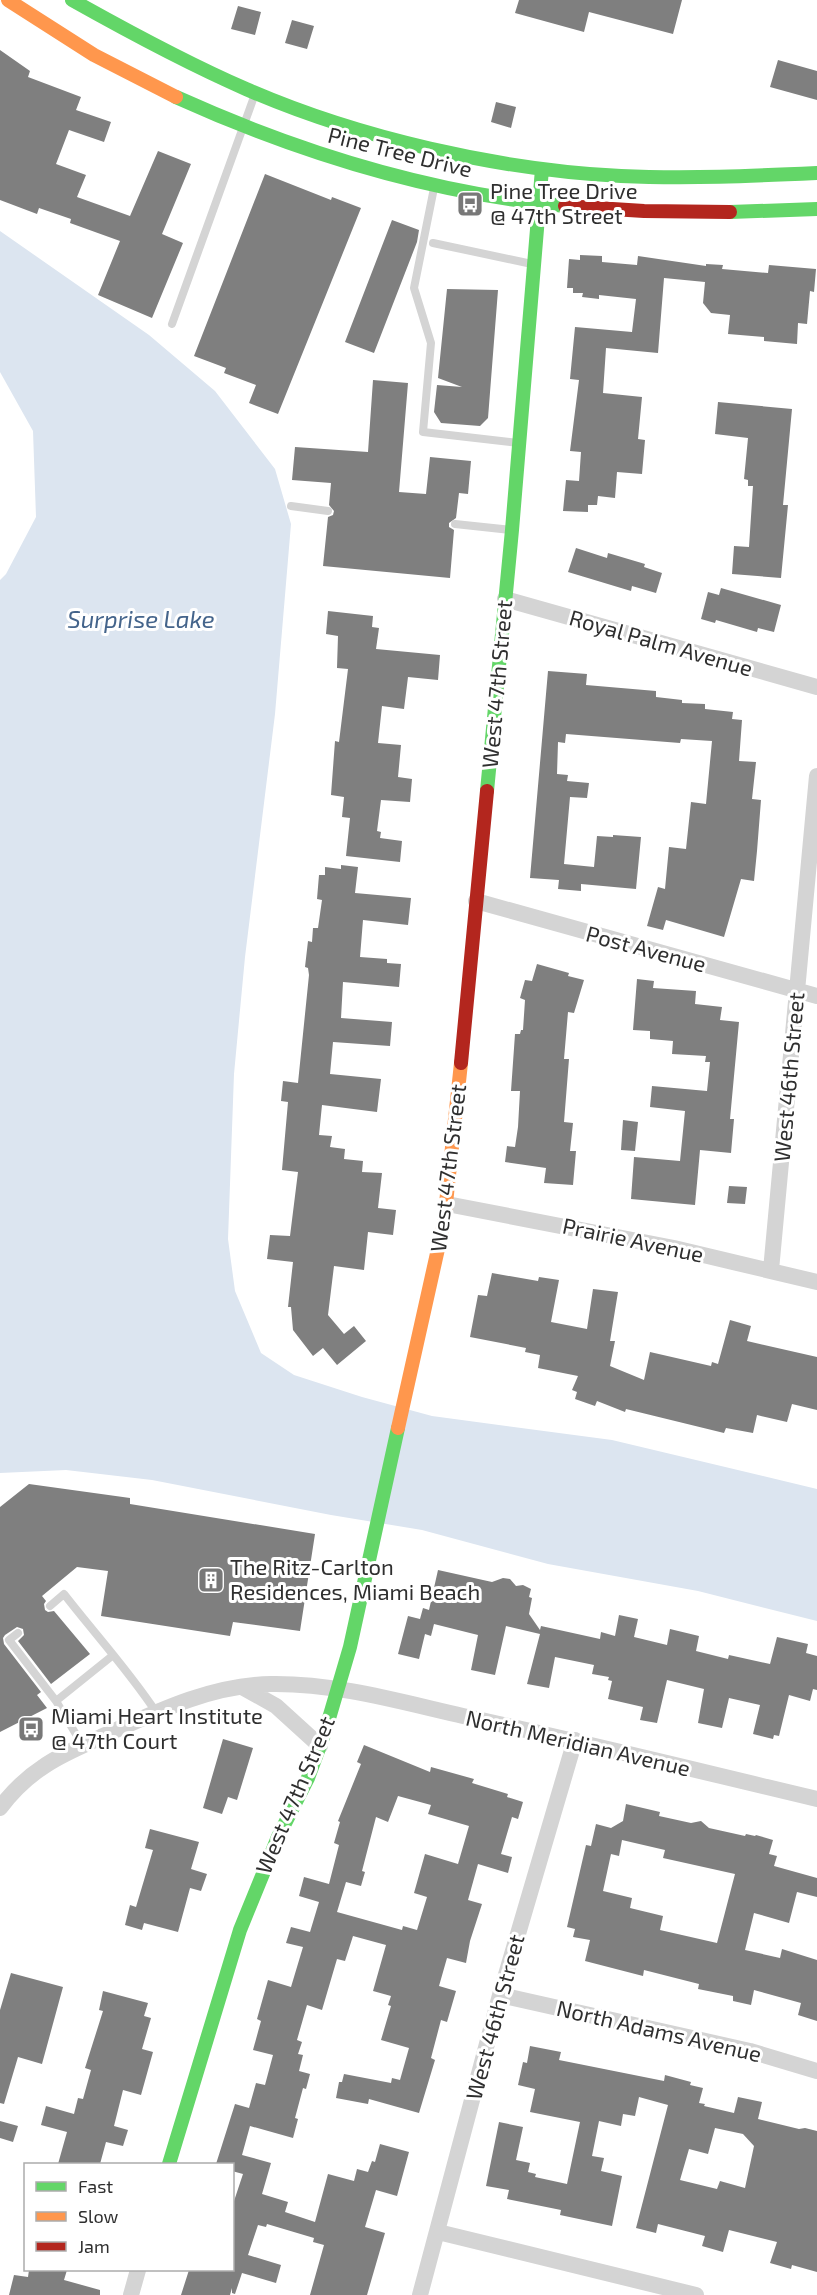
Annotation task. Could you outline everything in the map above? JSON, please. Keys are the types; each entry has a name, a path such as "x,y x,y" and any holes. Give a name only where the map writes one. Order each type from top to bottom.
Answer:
{"street":[{"name":"Pine Tree Drive","path":"8,0 122,70 243,127 322,156 434,185 539,204 664,212 817,209"},
{"name":"Pine Tree Drive","path":"72,0 169,55 255,93 347,126 421,146 542,169 680,178 817,173"},
{"name":"West 47th Street","path":"169,2163 240,1930 266,1864 302,1791 339,1690 372,1552 447,1204 512,530 542,169"},
{"name":"Royal Palm Avenue","path":"505,599 817,687"},
{"name":"West 46th Street","path":"771,1270 817,776"},
{"name":"Post Avenue","path":"476,901 817,996"},
{"name":"Prairie Avenue","path":"447,1204 586,1230 817,1282"},
{"name":"North Meridian Avenue","path":"0,1808 19,1786 44,1766 156,1712 202,1695 242,1687 278,1684 339,1690 575,1740 817,1799"},
{"path":"242,1687 276,1706 320,1746"},
{"name":"West 46th Street","path":"420,2295 500,1995 575,1740"},
{"name":"North Adams Avenue","path":"500,1995 750,2051 817,2071"},
{"path":"438,2232 696,2295"},
{"path":"131,2295 138,2271"}],"lane":[{"path":"172,324 255,93"},
{"path":"434,185 414,288 430,343 423,432 519,443"},
{"path":"433,243 534,264"},
{"path":"291,506 328,511"},
{"path":"455,524 512,530"},
{"path":"50,1606 64,1594 112,1656 138,1685 156,1712"},
{"path":"18,1633 9,1640 56,1701 83,1746"},
{"path":"56,1701 112,1656"}],"water":[{"name":"Surprise Lake","path":"0,231 149,335 215,391 275,469 291,524 275,714 245,957 234,1074 228,1239 235,1291 261,1353 294,1375 432,1416 612,1440 817,1489 817,1621 698,1591 548,1564 422,1530 331,1515 152,1480 66,1470 0,1473 0,580 6,574 36,517 33,431 0,372"}],"building":[{"path":"519,0 682,0 673,34 589,12 584,32 515,13"},
{"path":"238,6 261,12 255,35 231,29"},
{"path":"292,20 314,26 307,49 285,43"},
{"path":"0,50 30,71 28,77 81,97 76,110 111,122 104,142 69,130 56,164 86,175 77,197 130,216 158,151 191,164 162,234 183,243 152,318 98,295 120,241 70,223 71,219 39,208 37,214 0,200"},
{"path":"778,60 817,71 817,100 770,87"},
{"path":"496,102 516,107 511,128 491,122"},
{"path":"265,174 331,200 332,197 361,208 278,414 249,403 256,385 224,373 226,368 194,356"},
{"path":"392,220 419,230 417,242 374,353 345,342"},
{"path":"580,255 602,256 602,262 637,265 638,256 706,266 706,264 723,265 722,269 768,273 769,265 816,269 814,292 810,291 807,324 798,323 797,344 764,341 764,337 728,334 730,315 711,313 703,303 705,282 664,278 658,353 606,348 603,393 642,397 638,439 645,440 642,474 617,472 615,498 598,496 597,505 588,505 588,512 563,511 566,480 579,481 581,452 570,451 579,380 570,379 575,327 632,332 636,299 599,295 599,299 582,297 583,293 573,293 573,288 567,288 569,259 580,260"},
{"path":"447,289 498,290 488,418 480,426 441,423 434,412 437,385 462,387 438,378"},
{"path":"373,380 408,383 399,492 426,494 430,457 471,461 468,494 459,493 456,518 449,523 449,527 454,530 450,578 323,566 328,517 333,515 334,511 329,505 331,483 292,480 295,447 368,452"},
{"path":"718,402 792,409 783,505 788,505 781,578 732,574 734,546 749,547 753,486 748,486 748,480 744,479 748,438 715,434"},
{"path":"576,548 607,558 608,553 645,564 644,567 662,573 656,593 632,586 631,591 568,572"},
{"path":"721,588 781,605 774,632 758,628 757,632 716,620 715,623 701,619 708,592 719,595"},
{"path":"328,611 373,616 372,627 379,628 376,649 440,655 438,680 408,677 404,709 382,706 378,743 401,745 398,777 412,779 410,802 381,800 377,831 381,832 380,838 402,841 400,862 346,856 350,818 342,817 344,797 331,795 335,741 339,742 348,669 337,668 338,636 326,634"},
{"path":"548,671 587,674 586,685 656,691 656,697 682,700 682,703 705,704 705,709 733,712 732,719 742,720 739,761 756,762 752,799 761,800 757,851 754,881 741,879 724,937 666,920 663,930 647,926 658,887 665,889 669,847 686,849 691,802 706,804 712,741 681,739 680,743 566,734 565,743 558,742 557,774 568,775 567,781 589,783 587,798 570,797 564,864 594,867 597,836 641,837 636,889 581,884 581,891 558,889 559,880 530,878"},
{"path":"341,865 358,867 355,893 411,898 408,925 363,920 360,957 387,959 387,963 401,964 399,987 343,982 341,1018 392,1022 390,1046 333,1042 330,1074 381,1079 377,1112 322,1105 319,1135 332,1136 330,1147 345,1149 344,1159 363,1161 362,1172 382,1173 378,1208 396,1210 393,1235 368,1232 364,1270 334,1266 328,1315 344,1334 354,1326 366,1341 337,1365 323,1348 313,1356 293,1330 291,1307 288,1307 293,1262 267,1259 270,1235 290,1236 298,1172 282,1170 288,1102 281,1101 283,1081 298,1083 309,975 308,968 305,967 308,941 312,942 313,928 318,928 322,900 317,899 319,875 325,875 325,867 341,869"},
{"path":"537,964 584,980 574,1013 568,1012 564,1059 569,1059 564,1122 573,1123 570,1151 576,1151 573,1185 544,1183 546,1168 505,1162 507,1146 515,1147 518,1127 520,1091 511,1091 515,1034 520,1034 523,1030 525,1000 520,998 525,980 532,981"},
{"path":"637,979 654,981 653,988 696,991 695,1004 722,1007 720,1020 739,1022 730,1119 734,1119 731,1153 700,1150 695,1205 631,1199 634,1157 680,1161 685,1111 650,1107 652,1086 707,1091 710,1062 705,1062 706,1056 672,1054 673,1041 650,1039 650,1031 633,1030"},
{"path":"623,1120 638,1122 635,1151 621,1150"},
{"path":"729,1186 747,1187 745,1204 727,1203"},
{"path":"492,1273 538,1281 539,1277 559,1280 551,1322 587,1329 593,1289 618,1292 610,1341 615,1341 610,1366 644,1380 650,1352 711,1366 712,1362 718,1364 730,1320 751,1326 747,1341 817,1357 817,1410 792,1404 787,1422 757,1415 753,1433 726,1428 724,1433 626,1409 625,1412 597,1401 595,1406 575,1399 577,1392 572,1390 578,1376 538,1368 540,1355 525,1352 526,1348 470,1337 478,1295 487,1296"},
{"name":"The Ritz-Carlton Residences, Miami Beach","path":"29,1484 130,1498 130,1504 315,1534 300,1631 233,1622 230,1636 101,1616 108,1571 77,1567 42,1596 46,1601 45,1610 54,1611 90,1654 51,1684 18,1641 24,1635 23,1629 17,1627 5,1635 4,1644 41,1692 37,1695 47,1708 0,1732 0,1507"},
{"path":"438,1570 492,1582 503,1578 510,1579 516,1586 523,1585 531,1589 529,1614 540,1630 541,1626 600,1639 601,1632 615,1636 619,1615 638,1619 634,1637 667,1645 670,1629 699,1636 696,1651 728,1659 729,1655 770,1664 777,1637 808,1644 806,1653 817,1656 817,1690 813,1689 810,1701 789,1695 779,1736 774,1735 773,1739 753,1734 760,1705 729,1698 722,1728 698,1723 704,1689 667,1680 657,1723 640,1720 643,1707 608,1699 612,1681 608,1680 609,1677 592,1674 594,1665 555,1657 549,1688 527,1684 540,1634 506,1626 495,1675 471,1670 478,1635 434,1624 431,1636 425,1634 419,1659 398,1654 408,1616 420,1619 423,1608 429,1610"},
{"path":"223,1739 253,1748 237,1800 228,1797 222,1814 203,1808"},
{"path":"364,1745 430,1772 431,1767 474,1779 472,1783 508,1794 507,1797 523,1802 518,1819 512,1817 501,1854 512,1857 508,1873 478,1864 468,1900 482,1904 470,1941 466,1963 447,1958 439,1986 456,1991 447,2022 441,2020 431,2058 435,2060 419,2113 369,2099 368,2104 336,2098 339,2082 342,2082 344,2074 391,2083 392,2078 400,2080 409,2048 381,2040 391,2006 388,2005 391,1996 373,1991 386,1945 353,1936 345,1961 337,1959 322,2010 307,2005 297,2040 302,2042 298,2054 303,2055 299,2071 310,2074 306,2089 303,2088 295,2118 298,2119 293,2138 250,2126 242,2155 271,2163 262,2194 288,2202 285,2212 315,2222 328,2174 354,2181 357,2169 368,2172 372,2161 375,2162 380,2144 409,2152 397,2196 376,2190 365,2227 385,2233 367,2295 310,2295 324,2245 313,2242 314,2238 267,2224 266,2227 258,2225 248,2255 281,2265 276,2283 242,2273 235,2294 232,2293 232,2288 230,2295 181,2295 189,2271 234,2271 234,2201 243,2174 234,2172 234,2163 216,2163 235,2104 249,2108 256,2083 265,2085 273,2055 253,2050 261,2021 257,2019 268,1980 291,1987 303,1947 286,1943 291,1927 310,1932 319,1902 299,1896 304,1877 329,1884 339,1845 334,1843 340,1822 338,1821 361,1764 357,1762","holes":["398,1796 431,1805 428,1814 469,1826 458,1864 425,1854 414,1893 427,1897 417,1930 403,1926 402,1930 337,1912 346,1882 361,1886 365,1872 362,1871 376,1817 388,1822"]},
{"path":"626,1804 660,1812 659,1816 691,1823 701,1821 709,1828 745,1836 746,1834 756,1835 773,1840 769,1854 777,1856 774,1866 817,1878 817,1897 797,1892 789,1923 754,1913 745,1950 780,1958 782,1949 817,1960 817,2021 798,2015 801,2003 754,1990 751,2005 733,2001 733,1996 698,1989 699,1984 644,1970 643,1976 585,1961 590,1940 573,1937 575,1929 567,1927 586,1845 591,1846 596,1824 611,1828 623,1821","holes":["622,1840 665,1850 663,1858 735,1874 717,1943 660,1930 663,1916 630,1908 632,1898 603,1891 611,1854 619,1856"]},
{"path":"150,1829 199,1842 191,1869 207,1874 201,1891 190,1888 178,1932 144,1923 142,1930 125,1925 130,1905 136,1907 153,1850 145,1848"},
{"path":"11,1973 63,1987 42,2064 18,2057 4,2104 0,2103 0,2010"},
{"path":"103,1991 148,2003 144,2016 151,2018 142,2049 153,2052 141,2095 123,2090 114,2126 128,2130 123,2146 106,2142 100,2163 58,2163 67,2132 41,2125 46,2106 74,2114 78,2098 83,2099 91,2070 85,2068 103,2011 99,2010"},
{"path":"530,2046 561,2052 559,2060 664,2081 665,2075 703,2088 699,2103 705,2104 704,2106 734,2113 738,2097 762,2102 758,2119 817,2131 817,2272 792,2265 791,2269 770,2263 777,2242 729,2230 723,2252 702,2246 705,2236 658,2224 656,2233 636,2228 668,2105 639,2097 635,2116 623,2114 621,2126 599,2121 592,2156 604,2158 601,2171 622,2176 612,2226 560,2215 561,2210 507,2199 509,2190 486,2186 499,2122 523,2127 516,2160 530,2163 528,2172 536,2174 535,2177 567,2184 580,2122 530,2112 535,2089 518,2085 523,2062 527,2063","holes":["715,2128 743,2134 754,2146 745,2188 720,2181 717,2189 680,2180 689,2149 708,2154"]},
{"path":"0,2121 18,2126 13,2142 0,2138"},
{"path":"29,2271 67,2271 64,2280 100,2290 100,2295 9,2295 14,2275 28,2277"}],"traffic: fast":[{"path":"72,0 202,69 289,107 430,149 527,167 621,176 695,177 817,173"},
{"path":"176,97 270,136 366,168 464,191 565,206"},
{"path":"487,791 512,530 542,169"},
{"path":"730,212 817,209"},
{"path":"169,2163 240,1930 278,1837 308,1778 325,1732 350,1647 398,1428"}],"traffic: slow":[{"path":"8,0 94,55 176,97"},
{"path":"398,1428 444,1222 461,1063"}],"traffic: jam":[{"path":"565,206 644,211 730,212"},
{"path":"461,1063 487,791"}],"place":[{"name":"Pine Tree Drive @ 47th Street","path":"470,204"},
{"name":"The Ritz-Carlton Residences, Miami Beach","path":"211,1580"},
{"name":"Miami Heart Institute @ 47th Court","path":"31,1729"}]}
